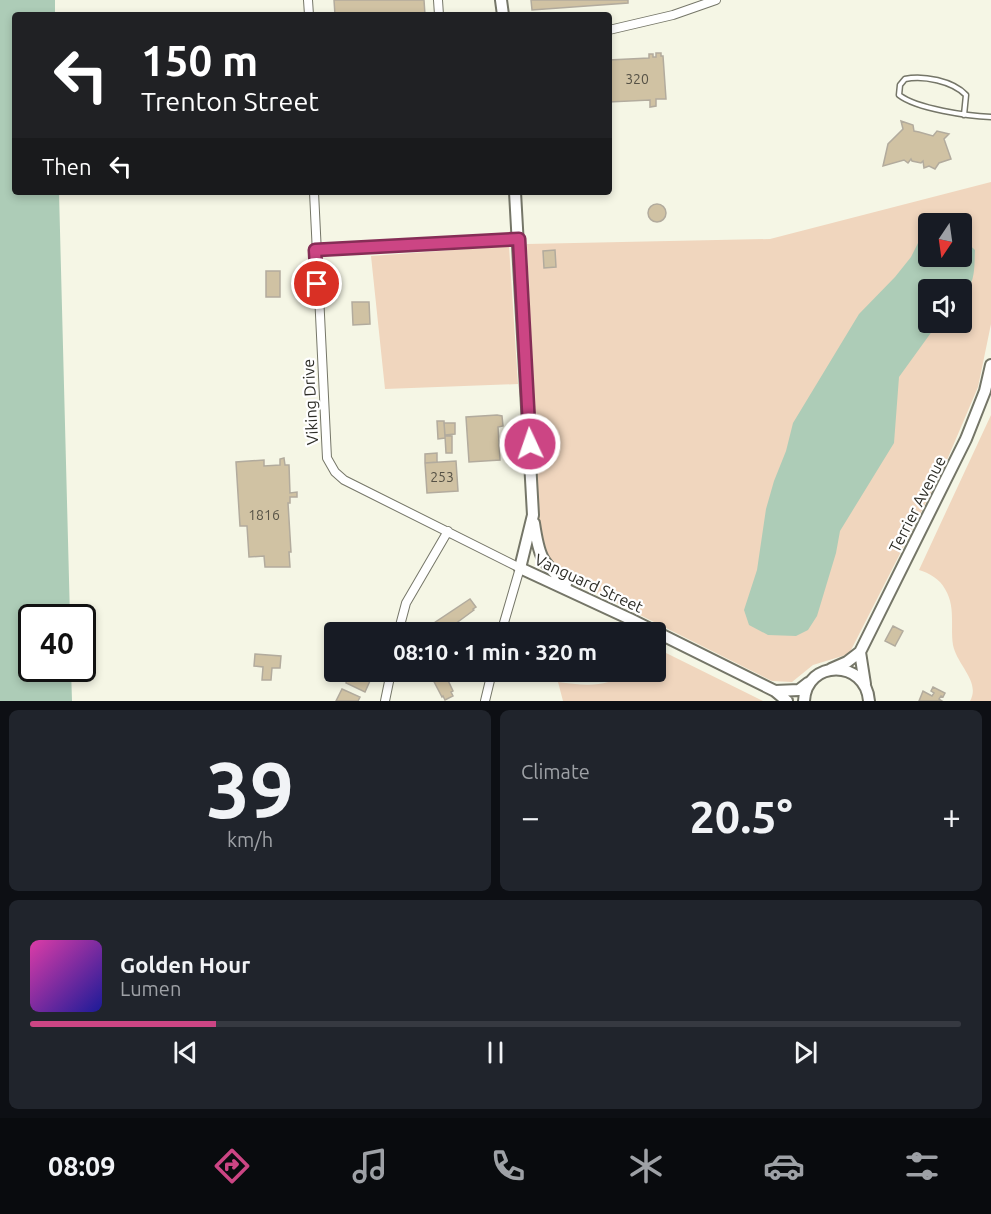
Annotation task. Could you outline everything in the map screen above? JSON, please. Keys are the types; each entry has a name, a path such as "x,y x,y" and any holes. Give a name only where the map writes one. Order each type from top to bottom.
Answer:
{"street":[{"path":"612,29 673,15 716,0"},
{"name":"Viking Drive","path":"314,195 315,250 329,466 345,480 520,567"},
{"path":"515,195 533,515 542,560 575,592"},
{"path":"315,250 519,239"},
{"name":"Terrier Avenue","path":"860,652 966,439 985,391 991,365"},
{"path":"504,622 533,515"},
{"path":"401,622 406,603 448,531"},
{"name":"Vanguard Street","path":"520,567 774,691 787,701"},
{"path":"774,691 798,690 821,673 847,662 860,652 869,701"},
{"path":"831,669 852,672 866,688"},
{"path":"804,701 807,687 813,679"},
{"path":"385,701 389,682"},
{"path":"485,701 490,682"}],"lane":[{"path":"964,115 966,95 960,89 931,79 915,77 905,79 900,85 899,95 907,101 964,115 991,117"}],"shaded area":[{"path":"0,0 55,0 55,12 12,12 12,195 59,195 70,604 18,604 18,682 71,682 72,701 0,701"},
{"path":"991,182 991,324 978,387 944,467 849,654 813,665 792,682 772,681 666,628 666,622 654,622 574,582 547,560 539,533 527,244 770,239"},
{"path":"918,243 918,267 972,267 972,247 975,250 972,280 918,279 918,333 931,333 899,377 894,443 840,531 836,553 817,616 808,630 796,636 768,635 749,625 744,610 757,570 766,509 793,423 859,314 911,257"},
{"path":"509,246 518,384 385,389 371,256"},
{"path":"991,415 991,701 970,701 973,687 953,645 952,610 948,596 937,579 919,570"},
{"path":"666,653 763,701 563,701 558,682 666,682"}],"building":[{"path":"334,0 424,0 425,12 335,12"},
{"path":"531,0 628,0 628,3 532,10"},
{"path":"656,53 661,53 663,56 666,99 656,99 656,106 650,107 650,100 612,102 612,60 649,58 649,54 656,57"},
{"path":"901,121 913,125 914,131 933,136 937,131 949,134 944,139 951,159 939,163 935,169 929,166 924,168 923,161 921,163 911,159 908,163 904,160 883,166 888,144 903,129"},
{"path":"657,204 663,207 666,213 663,219 657,222 651,219 648,213 651,207"},
{"path":"555,250 556,267 544,268 543,251"},
{"path":"266,271 280,271 280,297 266,297"},
{"path":"352,302 369,302 370,324 353,325"},
{"path":"502,416 503,426 498,427 500,460 469,462 466,417"},
{"path":"437,421 444,421 445,438 438,439"},
{"path":"444,423 455,423 455,434 445,435"},
{"path":"445,436 452,436 452,453 446,453"},
{"path":"437,453 437,462 425,463 425,454"},
{"path":"284,458 285,465 289,465 290,493 297,492 297,497 290,497 290,503 288,503 290,567 265,567 264,556 249,557 247,526 240,526 236,462 264,460 264,466 280,465 280,459"},
{"path":"456,461 458,491 427,493 425,463"},
{"path":"470,599 476,607 458,622 436,622"},
{"path":"893,626 903,631 895,646 885,641"},
{"path":"255,654 281,656 280,668 272,668 271,680 262,680 263,667 254,666"},
{"path":"346,682 370,682 365,692"},
{"path":"434,682 449,682 453,696 445,700"},
{"path":"933,687 945,693 939,699 942,701 919,701 923,691 932,696"},
{"path":"342,689 360,697 358,701 336,701"}],"route":[{"path":"317,284 315,250 519,239 530,444"}]}
